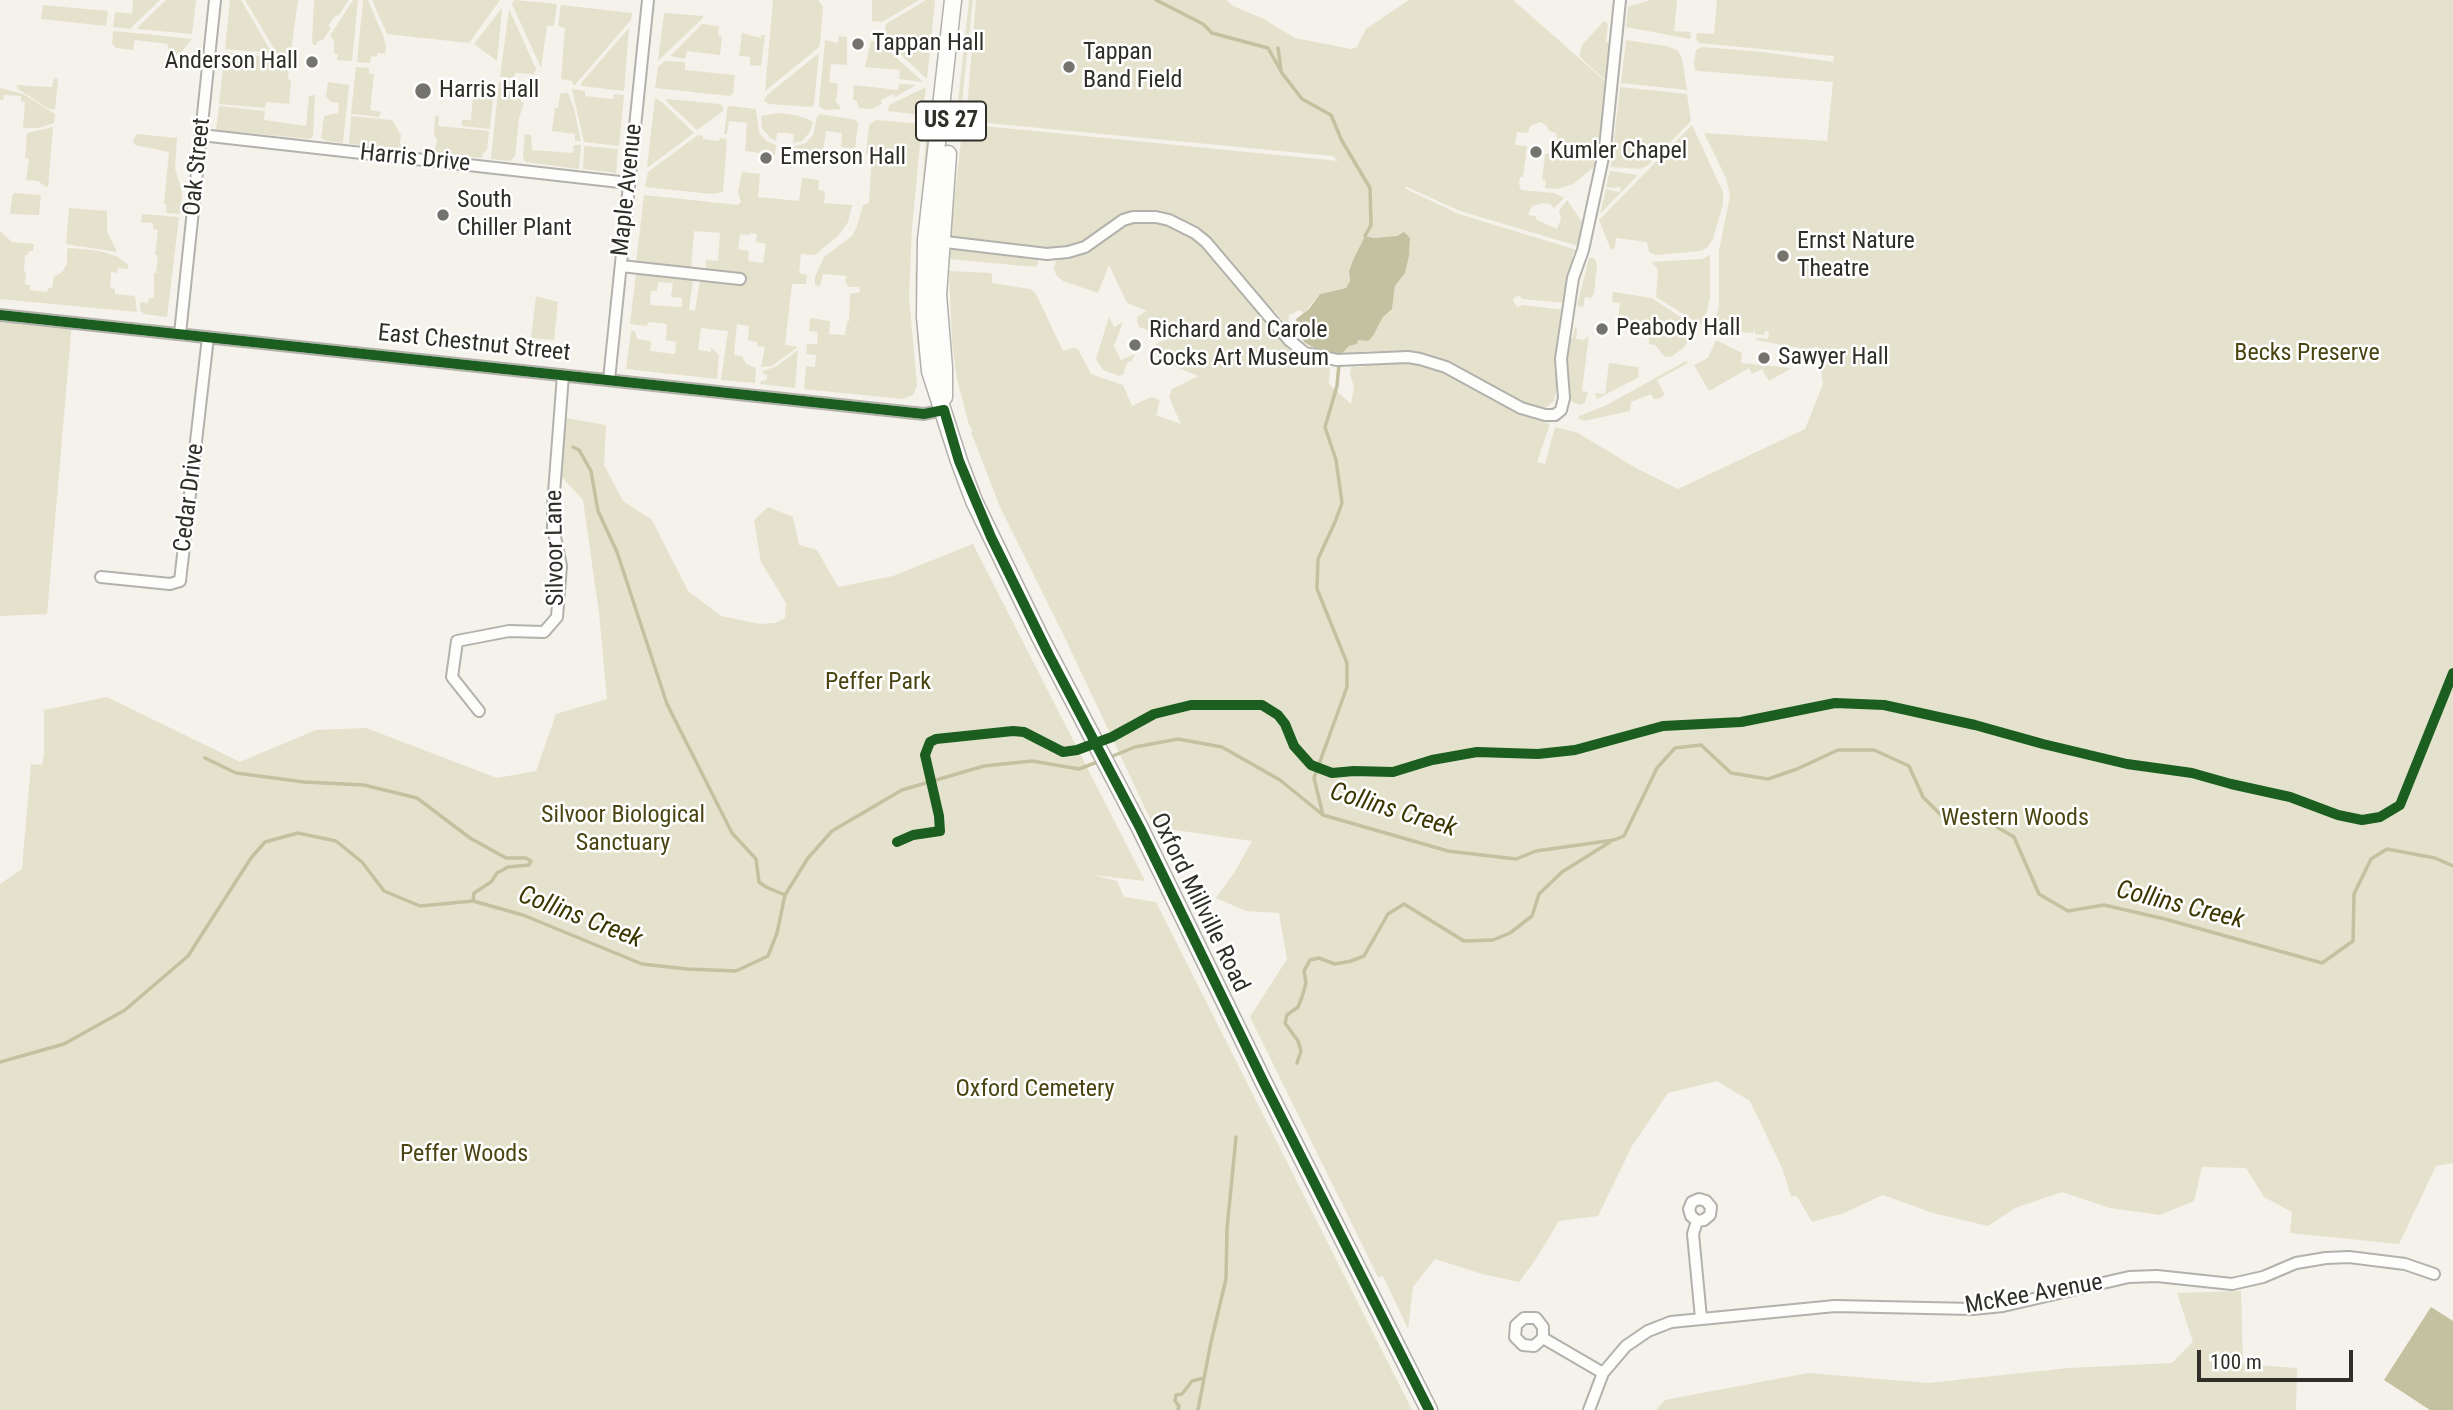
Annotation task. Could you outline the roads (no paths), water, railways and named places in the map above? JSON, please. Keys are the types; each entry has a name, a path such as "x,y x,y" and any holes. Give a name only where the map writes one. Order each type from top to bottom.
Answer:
{"highway":[{"name":"US 27","path":"944,410 930,371 926,331 953,0"},
{"name":"US 27","path":"933,241 963,0"},
{"name":"Oxford Millville Road","path":"944,410 974,501 1429,1410"}],"street":[{"name":"Oak Street","path":"180,334 215,0"},
{"name":"Maple Avenue","path":"609,380 648,0"},
{"path":"933,241 1047,254 1085,247 1123,220 1133,217 1169,220 1195,233 1217,252 1289,340 1306,353 1325,359 1420,359 1446,367 1521,408 1555,415 1561,410 1564,398 1561,359 1573,278 1583,250 1603,158 1620,0"},
{"name":"Harris Drive","path":"201,135 629,183"},
{"path":"621,267 740,279"},
{"name":"East Chestnut Street","path":"0,315 924,414 944,410"},
{"name":"Cedar Drive","path":"101,577 170,584 180,581 208,337"},
{"name":"Silvoor Lane","path":"479,711 452,677 457,640 509,631 544,632 557,617 561,566 553,527 553,506 563,375"},
{"path":"1697,1221 1693,1234 1701,1318"},
{"name":"McKee Avenue","path":"1589,1410 1603,1373 1626,1346 1648,1331 1671,1322 1835,1306 1973,1309 2003,1306 2129,1277 2157,1276 2232,1284 2263,1277 2297,1263 2326,1258 2349,1257 2405,1264 2434,1274"},
{"path":"1543,1338 1603,1373"}],"waterway":[{"path":"1156,0 1203,24 1212,33 1268,48 1282,73 1302,99 1331,115 1342,141 1370,188 1371,225 1365,236"},
{"path":"1278,48 1281,70"},
{"path":"1323,815 1314,778 1347,687 1347,663 1317,589 1318,559 1342,503 1336,460 1325,427 1337,386 1340,353"},
{"path":"573,447 579,450 591,471 598,511 617,552 667,704 732,833 756,859 759,882 785,895"},
{"name":"Collins Creek","path":"1108,758 1135,747 1178,739 1222,747 1280,780 1323,815 1448,851 1516,859 1536,851 1614,840 1624,836 1657,768 1675,748 1701,745 1731,773 1768,779 1838,750 1874,750 1909,766 1923,797 1942,816 1985,820 2014,837 2039,894 2068,911 2104,905 2165,919 2322,963 2353,941 2354,894 2371,859 2387,849 2435,858 2453,866"},
{"path":"205,758 236,773 304,782 364,785 417,798 470,838 506,858 526,858 531,861 529,865 508,867 497,873 491,882 474,893 473,901"},
{"name":"Collins Creek","path":"0,1062 64,1044 125,1010 188,956 251,858 265,842 298,833 336,841 362,862 384,891 420,906 473,901 523,915 642,964 736,971 768,956 777,933 785,895 808,858 832,831 902,790 984,766 1032,761 1079,769 1100,761"},
{"path":"1297,1063 1301,1051 1298,1041 1285,1023 1287,1015 1298,1007 1302,997 1306,983 1304,971 1310,960 1319,958 1335,964 1364,956 1388,914 1404,904 1464,941 1493,940 1510,933 1532,916 1539,894 1562,872 1610,842"},
{"path":"1198,1410 1226,1279 1227,1229 1236,1137"},
{"path":"1178,1410 1176,1395 1182,1394 1192,1381 1204,1378"}],"place":[{"name":"Tappan Hall","path":"858,44"},
{"name":"Anderson Hall","path":"312,62"},
{"name":"Tappan Band Field","path":"1069,67"},
{"name":"Harris Hall","path":"423,91"},
{"name":"Kumler Chapel","path":"1536,152"},
{"name":"Emerson Hall","path":"766,158"},
{"name":"South Chiller Plant","path":"443,215"},
{"name":"Ernst Nature Theatre","path":"1783,256"},
{"name":"Peabody Hall","path":"1602,329"},
{"name":"Richard and Carole Cocks Art Museum","path":"1135,345"},
{"name":"Sawyer Hall","path":"1764,358"}],"park label":[{"name":"Becks Preserve","path":"2307,354"},
{"name":"Peffer Park","path":"878,683"},
{"name":"Western Woods","path":"2015,819"},
{"name":"Silvoor Biological Sanctuary","path":"623,830"},
{"name":"Oxford Cemetery","path":"1035,1090"},
{"name":"Peffer Woods","path":"464,1155"}]}
